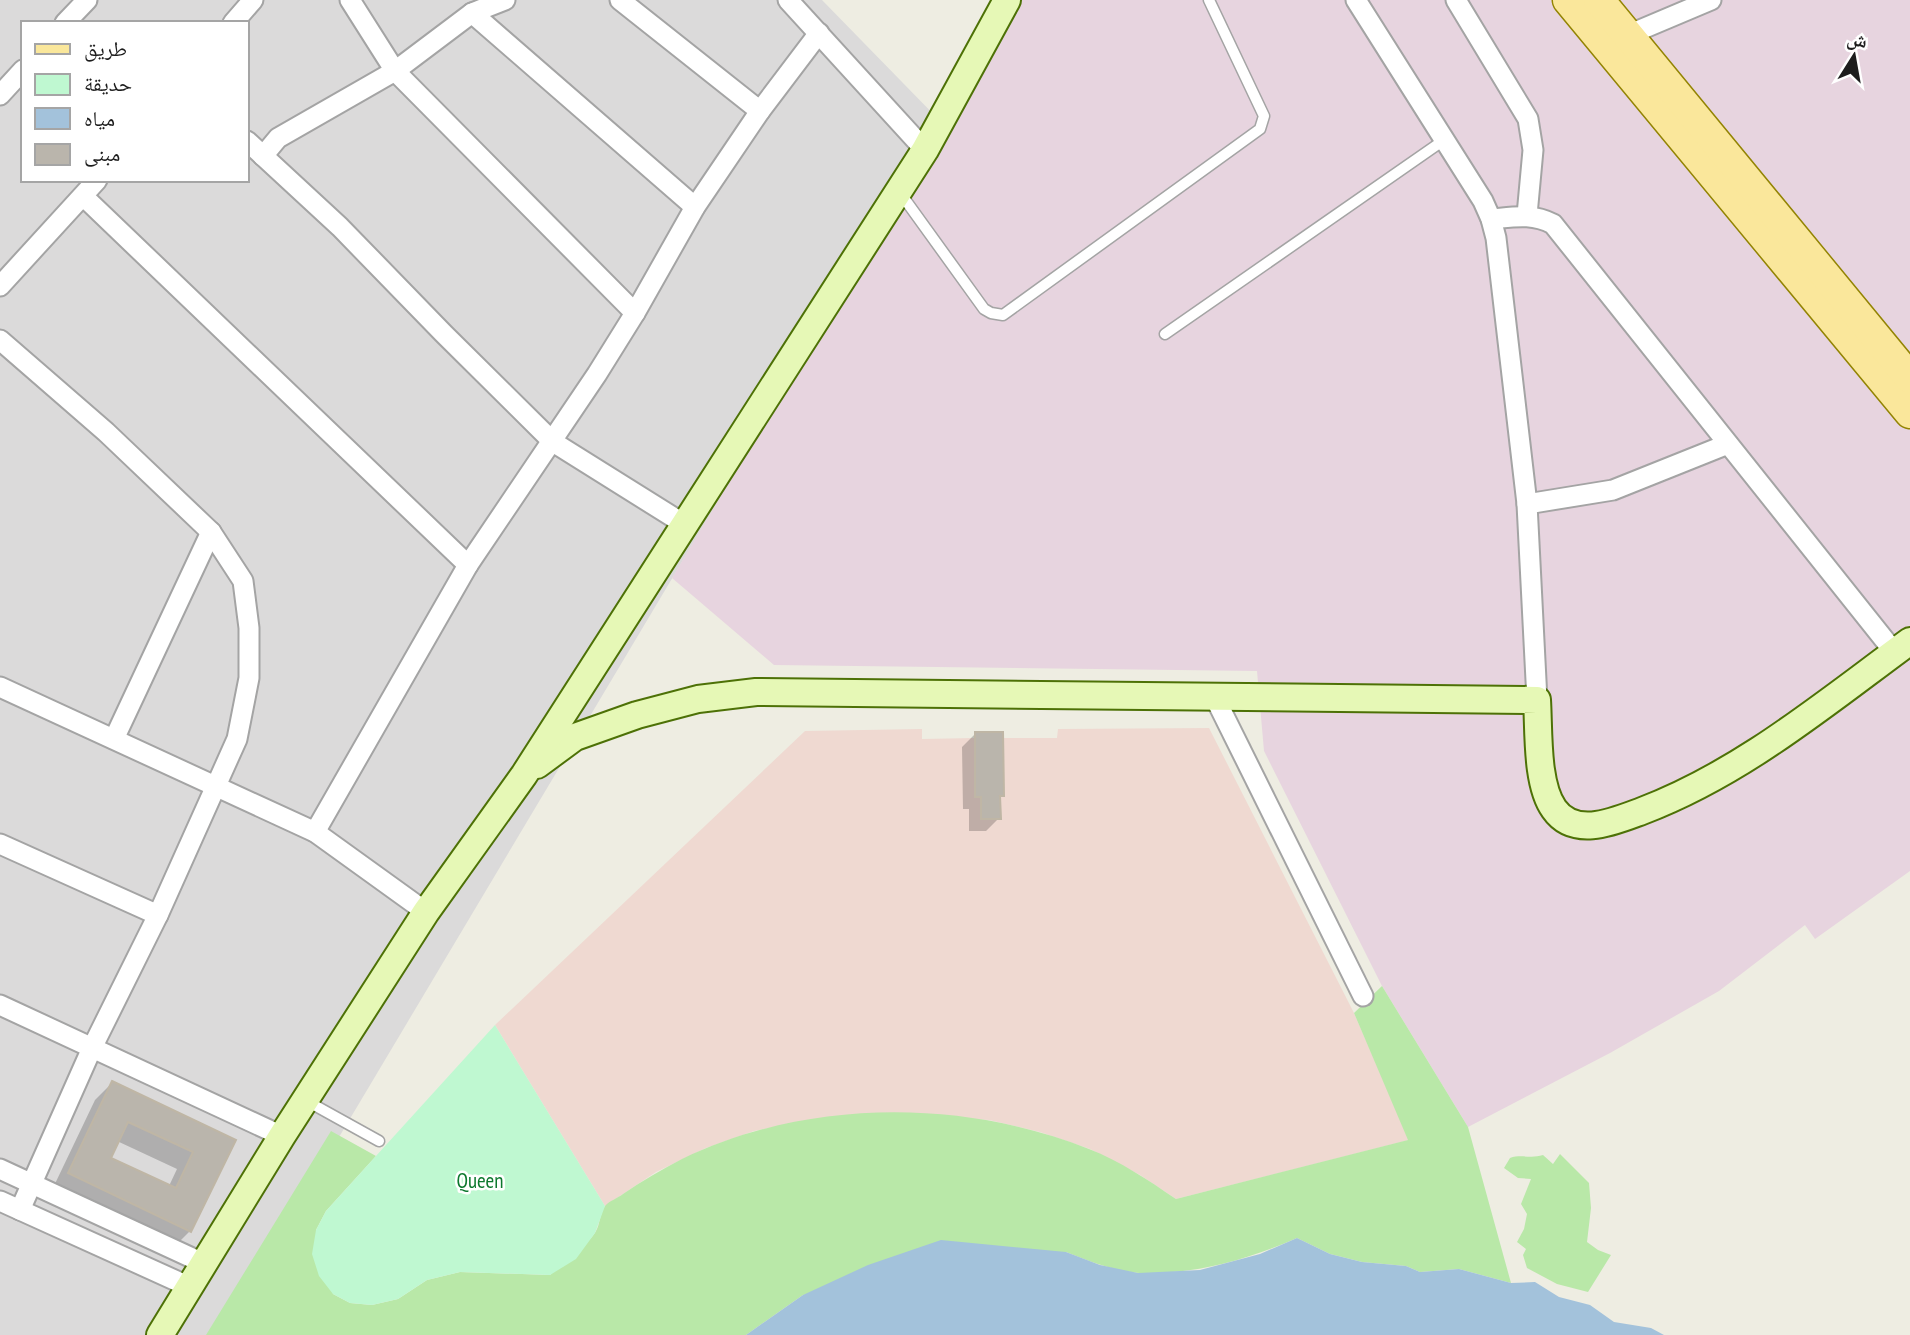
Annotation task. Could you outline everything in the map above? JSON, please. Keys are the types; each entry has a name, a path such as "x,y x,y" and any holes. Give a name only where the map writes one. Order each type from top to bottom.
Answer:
{"main road":[{"path":"1568,0 1910,413"},
{"path":"1599,0 1910,378"}],"street":[{"path":"350,0 395,71 635,313"},
{"path":"263,156 278,138 395,71 472,13 505,0"},
{"path":"620,0 761,111"},
{"path":"788,0 925,150"},
{"path":"160,1335 282,1136 426,912 524,775 925,150 1007,0"},
{"path":"1356,0 1483,201 1491,219 1496,238 1527,504 1541,769 1546,794 1555,811 1569,821 1586,826 1608,824 1666,802 1734,766 1775,741 1902,647 1728,444 1553,224 1540,217 1527,215 1491,219"},
{"path":"1456,0 1528,119 1533,150 1527,215"},
{"path":"1628,35 1711,0"},
{"path":"235,21 250,1"},
{"path":"472,13 695,207"},
{"path":"314,832 468,565 553,442 635,313 695,207 761,111 820,33"},
{"path":"0,95 21,72"},
{"path":"248,142 340,227 553,442 684,524"},
{"path":"0,286 95,182"},
{"path":"83,196 468,565"},
{"path":"0,340 106,432 211,532 243,581 249,628 249,678 237,739 158,915 92,1048 20,1210"},
{"path":"1527,504 1613,490 1728,444"},
{"path":"114,739 211,532"},
{"path":"0,687 314,832 426,912"},
{"path":"524,775 575,737 637,715 698,699 744,694 813,691 1537,700"},
{"path":"1214,696 1363,996"},
{"path":"0,844 158,915"},
{"path":"0,1005 282,1136"},
{"path":"0,1169 203,1263"},
{"path":"0,1201 190,1287"}],"lane":[{"path":"898,191 984,309 1003,315 1260,129 1264,116 1209,0"},
{"path":"1166,334 1444,140"},
{"path":"305,1100 379,1141"}],"shaded area":[{"path":"0,0 822,0 943,124 221,1335 0,1335"},
{"path":"1010,0 1910,0 1910,871 1815,939 1805,925 1719,991 1610,1053 1468,1127 1382,986 1264,751 1257,671 774,665 672,578 943,124"},
{"path":"1209,728 1354,1013 1409,1140 1176,1199 1140,1175 1090,1149 1040,1132 989,1120 874,1113 811,1120 754,1131 706,1148 656,1172 605,1206 495,1025 805,731 922,729 922,739 974,738 975,732 1003,732 1004,738 1057,738 1058,729"}],"green space":[{"path":"1382,986 1468,1127 1511,1283 1459,1269 1420,1272 1406,1266 1362,1262 1330,1254 1297,1238 1259,1253 1200,1269 1160,1273 1129,1272 1066,1252 803,1295 746,1335 206,1335 331,1131 376,1156 326,1211 316,1230 333,1294 350,1303 372,1305 398,1299 427,1280 460,1272 550,1275 592,1236 607,1204 659,1171 730,1139 780,1125 832,1116 884,1112 937,1114 1040,1132 1112,1159 1176,1199 1408,1140 1354,1013"},
{"name":"Queen","path":"495,1025 605,1206 595,1233 576,1259 550,1275 460,1272 427,1280 398,1299 372,1305 350,1303 333,1294 319,1276 312,1254 316,1230 326,1211"},
{"path":"1560,1154 1589,1183 1591,1208 1587,1242 1611,1255 1588,1292 1557,1284 1527,1268 1523,1255 1526,1249 1517,1242 1524,1229 1527,1214 1521,1204 1531,1179 1518,1178 1504,1168 1510,1158 1514,1157 1543,1155 1553,1164"}],"water":[{"path":"1297,1238 1330,1254 1362,1262 1406,1266 1420,1272 1459,1269 1511,1283 1535,1282 1559,1297 1590,1305 1614,1322 1651,1328 1664,1335 746,1335 803,1295 868,1265 941,1240 1066,1252 1100,1265 1138,1273 1200,1270 1260,1254"}],"building":[{"path":"975,732 1003,732 1004,796 1000,796 1001,819 981,819 981,797 975,797"},
{"path":"112,1081 236,1140 191,1232 68,1173","holes":["128,1122 193,1152 176,1188 111,1158"]}]}
